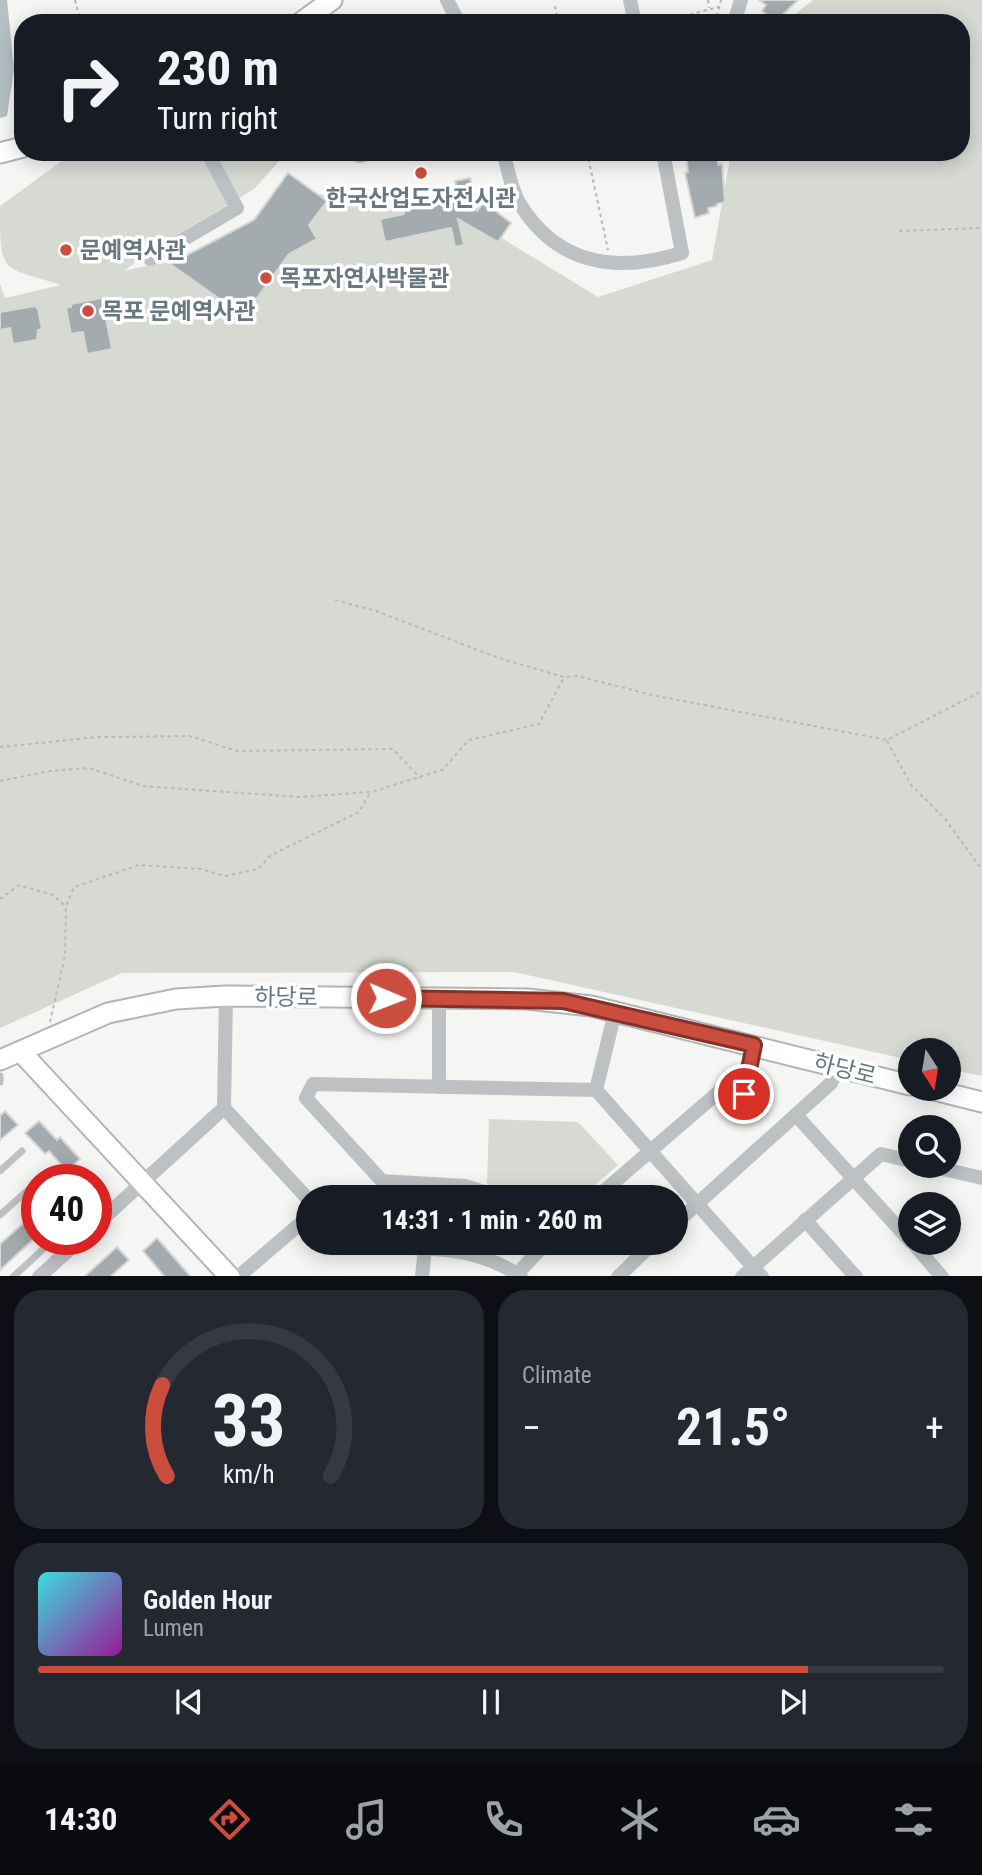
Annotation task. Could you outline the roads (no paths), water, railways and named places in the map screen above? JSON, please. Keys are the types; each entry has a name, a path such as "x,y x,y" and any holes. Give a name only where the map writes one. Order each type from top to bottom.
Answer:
{"street":[{"path":"313,14 332,0"},
{"path":"150,259 237,208 212,161"},
{"path":"506,161 518,202 530,218 572,253 611,264 639,263 682,253 665,161"},
{"path":"226,996 224,1108 296,1186"},
{"name":"하당로","path":"0,1060 108,1013 138,1005 226,996 563,1001 754,1045 898,1082"},
{"path":"439,999 439,1087"},
{"path":"596,1090 615,1012"},
{"path":"611,1185 721,1090 744,1094 754,1045"},
{"path":"20,1052 145,1182 230,1276"},
{"path":"688,1212 831,1083 838,1068"},
{"path":"410,1185 382,1181 306,1098 313,1084 596,1090 758,1271"},
{"path":"961,1097 982,1102"},
{"path":"112,1211 224,1108"},
{"path":"796,1115 898,1228"},
{"path":"741,1276 758,1271 805,1220 881,1154 898,1158"},
{"path":"961,1173 982,1178"},
{"path":"805,1220 856,1276"},
{"path":"238,1276 296,1227"},
{"path":"39,1276 63,1255"},
{"path":"422,1276 430,1255"},
{"path":"468,1255 519,1275 536,1255"},
{"path":"618,1276 640,1255"},
{"path":"923,1255 942,1276"}],"lane":[{"path":"0,1076 0,1082"},
{"path":"0,1171 22,1151"},
{"path":"0,1215 21,1196"},
{"path":"13,1276 36,1255"}],"place":[{"name":"한국산업도자전시관","path":"421,173"},
{"name":"문예역사관","path":"66,250"},
{"name":"목포자연사박물관","path":"266,278"},
{"name":"목포 문예역사관","path":"88,311"}]}
